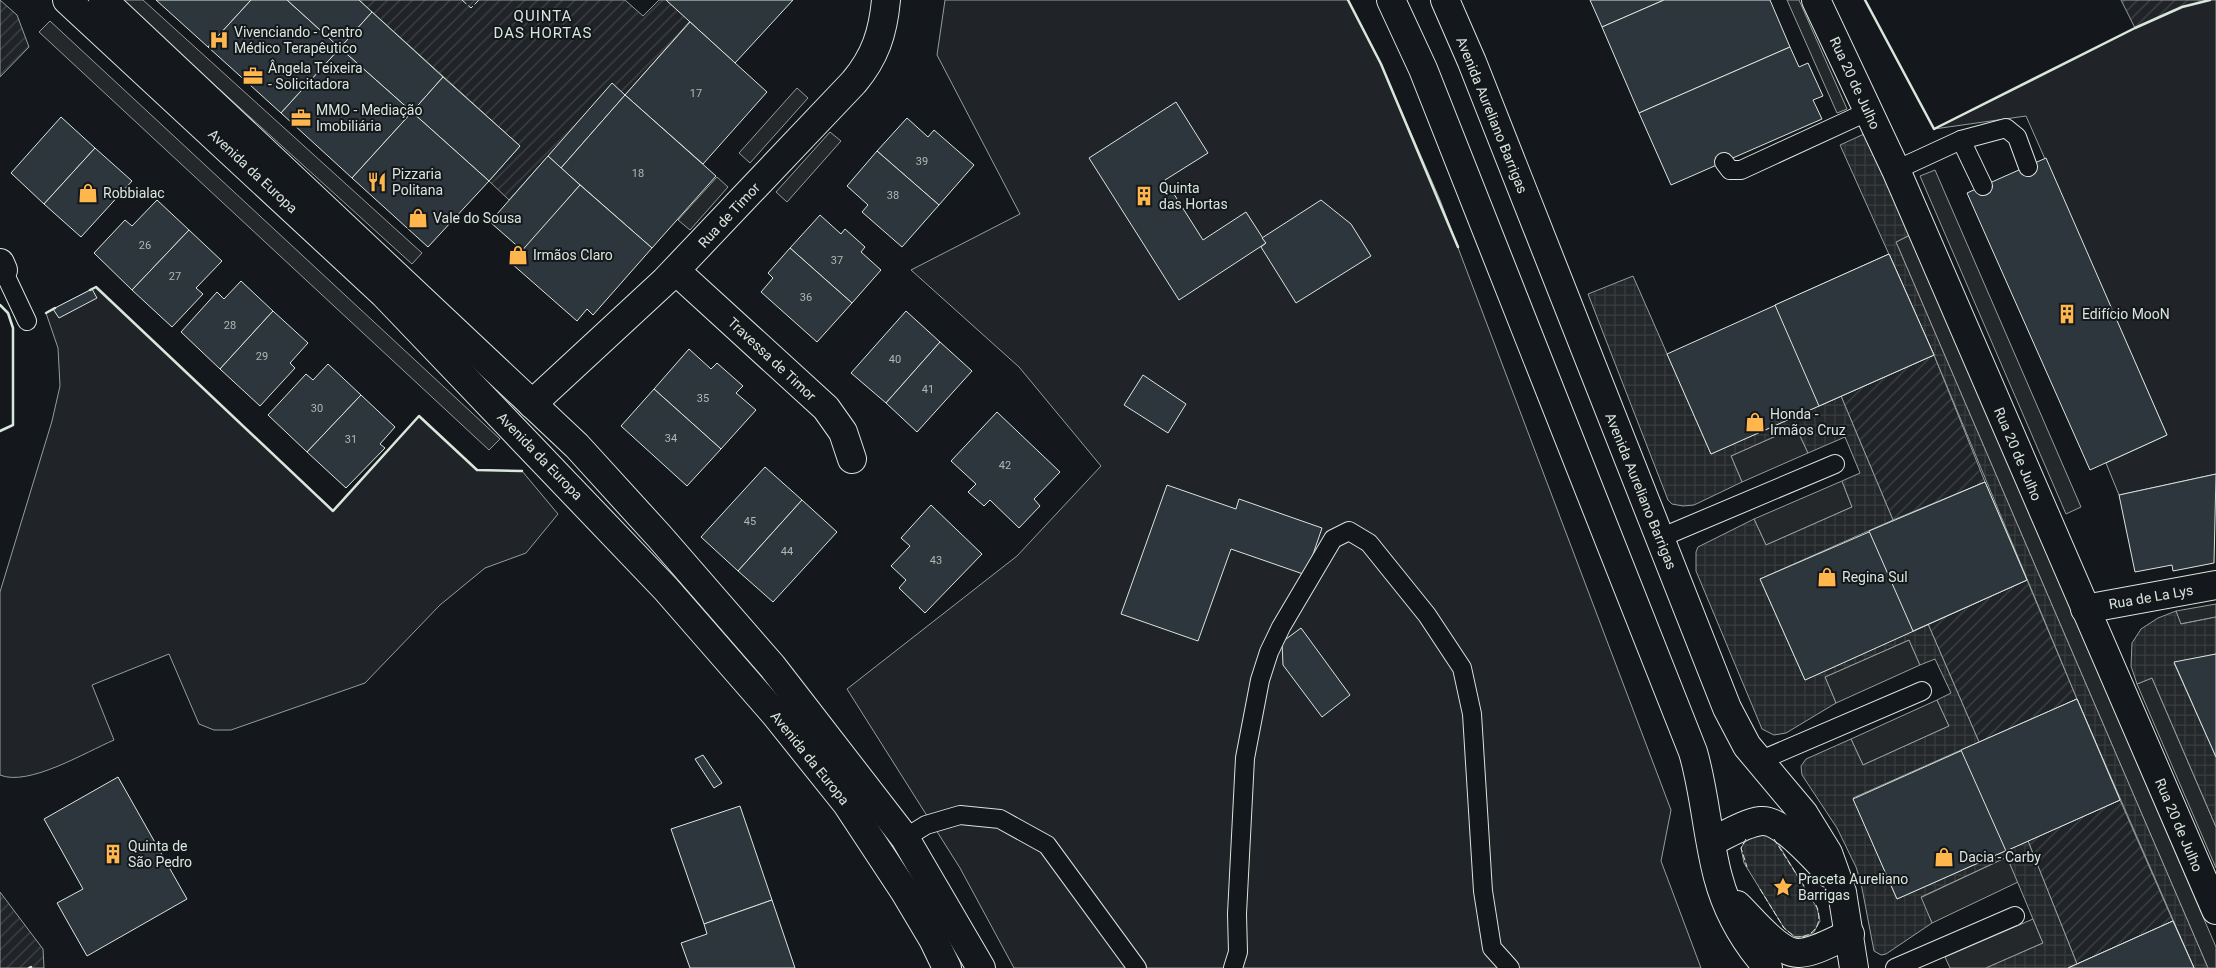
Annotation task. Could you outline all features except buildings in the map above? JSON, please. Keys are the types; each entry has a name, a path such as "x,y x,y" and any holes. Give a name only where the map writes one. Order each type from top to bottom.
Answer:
{"main road":[{"name":"Avenida da Europa","path":"67,0 384,294 666,589 775,714 847,804 914,908 948,968"},
{"name":"Avenida da Europa","path":"103,0 577,446 713,595 772,666 905,838 981,968"},
{"name":"Rua de Timor","path":"532,404 676,271 865,68 881,36 886,0"},
{"path":"1391,0 1423,69 1693,752 1704,795 1711,842 1722,890 1741,932 1768,968"},
{"name":"Avenida Aureliano Barrigas","path":"1445,0 1472,62 1727,708 1740,735 1812,826 1828,853 1840,883 1850,934 1854,968"},
{"name":"Rua 20 de Julho","path":"1816,0 1896,170 2216,910"},
{"name":"Travessa de Timor","path":"676,271 826,408 843,432 852,459"},
{"name":"Rua de La Lys","path":"2085,609 2216,585"},
{"path":"1711,842 1754,822 1772,822 1786,831 1840,883"},
{"path":"1722,890 1774,941 1787,951 1805,952 1850,934"}],"lane":[{"path":"1724,162 1730,170 1741,170 1869,111"},
{"path":"1896,170 1961,140 2006,128 2016,138 2028,167"},
{"path":"1961,140 1982,186"},
{"path":"1,268 27,321"},
{"path":"1660,538 1835,464"},
{"path":"1233,968 1238,952 1237,914 1245,758 1260,680 1269,652 1290,611 1333,539 1349,531 1369,543 1427,615 1462,668 1472,714 1483,891 1492,948 1510,968"},
{"path":"1759,761 1922,691"},
{"path":"905,838 926,825 960,815 1000,819 1047,845 1137,968"},
{"path":"1895,968 2015,916"}],"shaded area":[{"path":"0,0 17,15 29,47 0,77"},
{"path":"121,0 143,0 422,253 412,264"},
{"path":"359,0 625,0 643,16 659,0 666,0 690,21 625,95 612,84 509,200 489,181 520,146"},
{"path":"945,0 1348,0 1381,64 1440,200 1671,810 1661,861 1701,968 1014,968 960,868 847,689 1017,556 1101,466 1019,367 911,270 1020,214 937,55"},
{"path":"1787,0 1799,0 1847,109 1837,113"},
{"path":"2121,0 2210,0 2182,7 2135,28"},
{"path":"2216,0 2216,474 2119,495 2106,463 2167,435 2026,116 1934,129 2135,28 2182,7"},
{"path":"50,21 500,439 489,450 39,32"},
{"path":"797,88 808,98 750,163 739,153"},
{"path":"830,132 841,141 787,202 776,192"},
{"path":"1864,134 1910,235 1896,242 2208,968 2194,968 2077,699 1934,355 1840,145"},
{"path":"1935,170 2081,507 2066,514 1920,176"},
{"path":"717,177 728,187 690,230 678,220"},
{"path":"1910,235 2216,947 2216,968 2208,968 1896,242"},
{"path":"1633,276 1711,454 1841,396 1893,520 1760,579 1805,680 1928,624 1979,742 1853,798 1897,899 2028,841 2077,964 2068,968 1986,968 2043,943 2007,857 1921,897 1932,923 1886,954 1881,955 1874,951 1861,883 1856,867 1837,828 1802,775 1801,766 1806,759 1851,739 1863,765 1949,726 1937,700 1951,693 1935,659 1920,665 1909,640 1825,677 1836,703 1786,733 1774,735 1762,729 1696,571 1696,552 1698,547 1754,519 1766,545 1852,507 1842,481 1860,473 1845,437 1808,453 1796,427 1731,456 1742,482 1694,505 1672,504 1668,500 1588,294"},
{"path":"96,287 333,510 419,416 477,470 522,471 558,514 526,553 485,568 440,605 365,683 231,730 214,730 199,724 169,654 92,685 114,740 73,760 41,772 26,776 12,777 0,775 0,592 52,421 60,386 58,348 46,313"},
{"path":"1934,355 1985,482 1893,520 1841,396"},
{"path":"1796,427 1808,453 1742,482 1731,456"},
{"path":"1842,481 1852,507 1766,545 1754,519"},
{"path":"2027,580 2077,699 1979,742 1928,624"},
{"path":"2216,604 2216,617 2180,624 2176,611"},
{"path":"2176,611 2181,624 2216,617 2216,654 2174,663 2216,757 2216,827 2152,678 2137,684 2131,666 2132,643 2141,629 2158,618"},
{"path":"1909,640 1920,665 1836,703 1825,677"},
{"path":"2152,678 2216,827 2216,868 2137,684"},
{"path":"1937,700 1949,726 1863,765 1851,739"},
{"path":"2120,800 2173,921 2077,964 2028,841"},
{"path":"1765,833 1777,842 1817,908 1820,921 1814,932 1808,936 1795,937 1784,928 1744,863 1741,848 1747,838"},
{"path":"2007,857 2018,882 1932,923 1920,898"},
{"path":"0,892 43,949 44,968 0,968"},
{"path":"2033,919 2043,943 1986,968 1950,968 1945,957"}],"fence":[{"path":"462,0 471,8 479,0"},
{"path":"1746,839 1741,848 1747,867"},
{"path":"1774,839 1804,886"},
{"path":"1760,889 1784,928 1795,937 1808,935 1816,928 1819,917 1816,905"}],"wall":[{"path":"1348,0 1381,64 1458,247"},
{"path":"1865,0 1934,129 2135,28 2182,7 2210,0"},
{"path":"90,290 96,287 333,511 419,416 477,470 522,471"},
{"path":"0,305 8,313 13,328 13,425 0,431"},
{"path":"46,313 55,308"}],"place":[{"name":"Vivenciando - Centro Médico Terapêutico","path":"219,40"},
{"name":"Ângela Teixeira - Solicitadora","path":"253,76"},
{"name":"MMO - Mediação Imobiliária","path":"301,118"},
{"name":"Pizzaria Politana","path":"377,182"},
{"name":"Robbialac","path":"88,193"},
{"name":"Quinta das Hortas","path":"1144,196"},
{"name":"Vale do Sousa","path":"418,218"},
{"name":"Irmãos Claro","path":"518,255"},
{"name":"Edifício MooN","path":"2067,314"},
{"name":"Honda - Irmãos Cruz","path":"1755,422"},
{"name":"Regina Sul","path":"1827,577"},
{"name":"Quinta de São Pedro","path":"113,854"},
{"name":"Dacia - Carby","path":"1944,857"},
{"name":"Praceta Aureliano Barrigas","path":"1783,887"}],"district":[{"name":"QUINTA DAS HORTAS","path":"543,24"}]}
